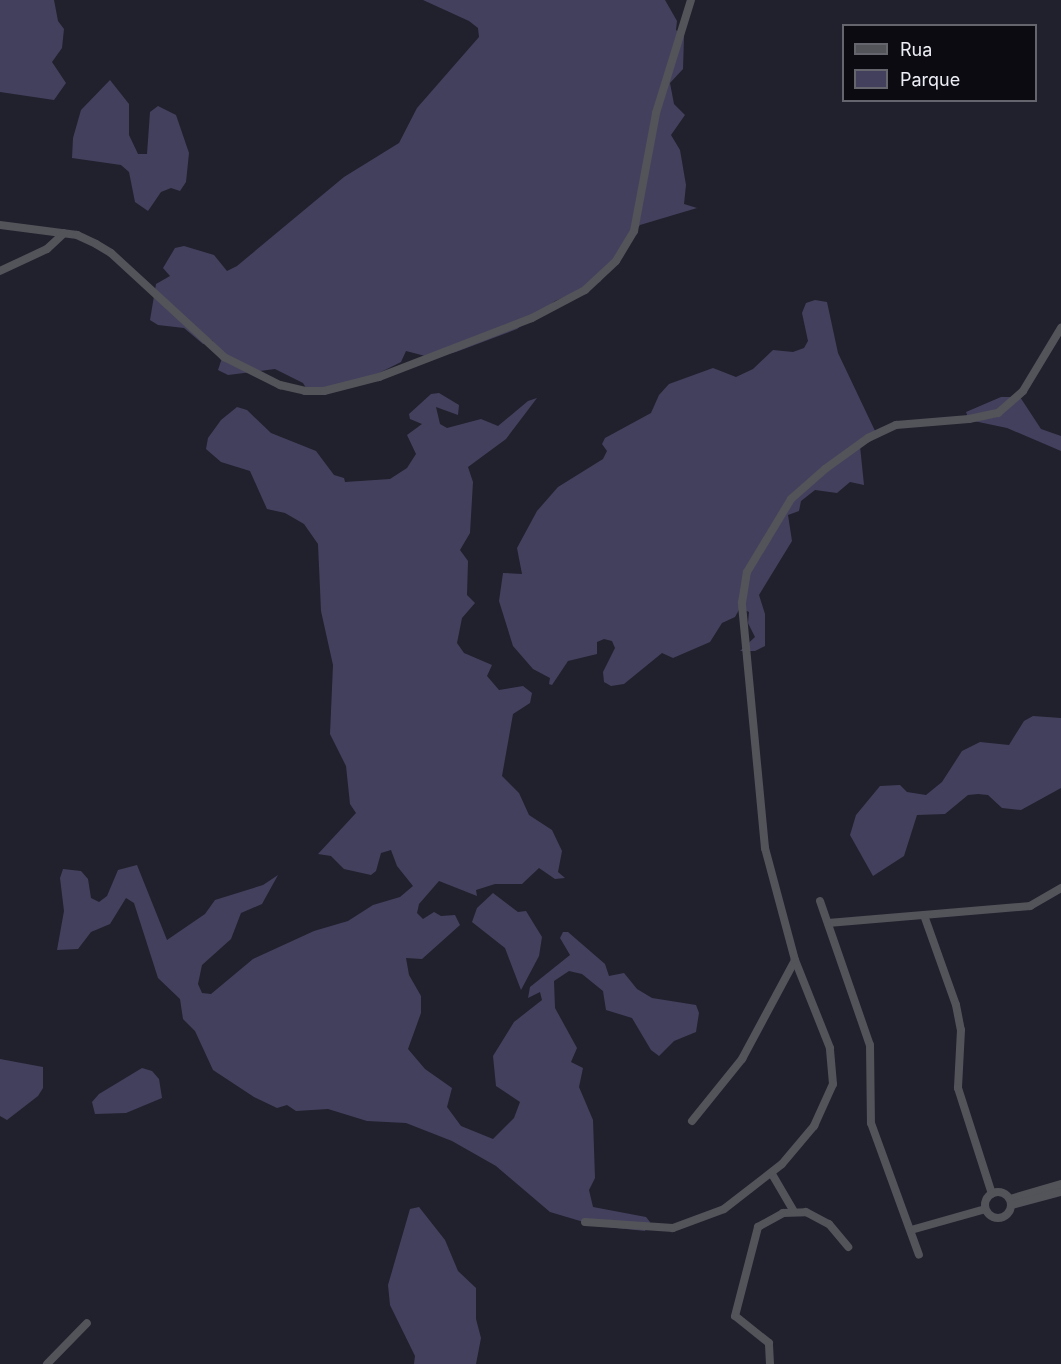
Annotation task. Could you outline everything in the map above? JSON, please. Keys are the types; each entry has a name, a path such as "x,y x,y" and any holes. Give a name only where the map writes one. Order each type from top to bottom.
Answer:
{"street":[{"path":"0,225 77,235 111,253 224,357 251,373 306,391 350,386 501,333 585,290 626,246 641,201 657,113 691,0"},
{"path":"0,271 47,249 64,233"},
{"path":"585,1222 656,1228 687,1226 724,1209 772,1174 814,1126 826,1104 833,1077 824,1030 795,960 765,848 742,603 747,572 791,499 825,469 868,438 896,425 969,419 1007,408 1023,391 1061,328"},
{"path":"828,923 925,918 1030,906 1061,888"},
{"path":"820,901 870,1045 871,1123 919,1255"},
{"path":"911,1230 985,1209 992,1194 958,1088 961,1030 956,1005 925,918"},
{"path":"692,1121 742,1059 795,960"},
{"path":"772,1174 793,1210"},
{"path":"985,1209 992,1217 1002,1218 1011,1202 1061,1184"},
{"path":"1011,1202 1061,1191"},
{"path":"992,1194 1002,1192 1011,1202"},
{"path":"770,1364 769,1343 735,1313 758,1227 793,1210 819,1217 848,1247"},
{"path":"47,1364 87,1323"}],"green space":[{"path":"0,0 54,0 58,21 64,29 62,48 52,62 66,83 54,100 0,92"},
{"path":"423,0 665,0 677,21 676,30 684,37 683,69 670,83 674,104 685,115 671,135 680,150 686,185 684,204 697,208 640,225 600,282 555,301 517,329 456,352 433,358 406,351 401,362 373,376 308,391 303,383 275,369 228,375 218,370 222,358 212,340 203,344 184,328 158,325 150,320 156,284 170,276 163,268 175,248 184,246 214,255 227,271 237,266 344,177 399,143 417,108 479,37 478,28 469,21"},
{"path":"110,80 129,104 129,135 138,154 147,154 150,112 158,106 176,115 189,153 186,182 180,191 171,188 161,192 148,211 135,202 129,172 121,165 72,158 73,138 81,110"},
{"path":"815,300 827,302 838,353 876,433 860,446 864,485 850,482 837,493 815,490 801,501 799,511 788,515 792,541 759,595 765,614 765,646 755,651 740,651 755,637 748,623 749,612 740,608 735,617 722,623 710,642 673,658 662,653 624,684 611,686 604,682 603,672 615,648 612,641 604,639 597,642 597,654 568,661 552,685 549,684 550,678 533,669 513,646 499,601 503,573 522,574 517,548 537,511 558,487 603,459 607,451 602,444 605,438 651,413 659,395 669,384 713,368 736,377 753,369 773,350 793,352 804,348 808,341 802,313 806,303"},
{"path":"439,393 459,405 458,415 436,407 440,424 447,428 481,419 498,426 528,401 537,398 506,439 468,467 473,482 470,533 460,550 468,561 467,595 475,603 462,618 457,643 464,653 492,665 487,676 499,690 523,686 532,693 530,703 513,714 502,776 519,793 529,815 552,830 562,851 558,872 565,878 555,879 539,868 522,884 495,884 476,890 477,896 439,881 419,904 417,913 423,919 434,912 441,916 455,915 460,925 422,959 406,958 409,975 421,996 421,1013 408,1049 425,1069 452,1088 447,1107 461,1126 493,1139 514,1118 520,1102 496,1086 493,1056 514,1022 542,1000 540,992 528,998 530,987 570,955 560,938 563,932 568,932 605,964 609,976 624,973 637,989 652,998 696,1005 699,1013 696,1032 674,1041 659,1056 651,1050 632,1018 606,1010 603,991 582,974 569,971 554,981 555,1008 577,1048 571,1062 583,1068 579,1087 593,1120 595,1178 589,1190 593,1207 646,1217 650,1222 645,1231 597,1226 550,1212 496,1166 452,1141 406,1123 367,1121 328,1109 296,1111 287,1105 277,1108 254,1097 213,1070 195,1031 183,1019 180,999 158,978 134,903 126,898 110,924 91,932 78,949 57,950 64,911 60,878 63,869 81,871 88,879 91,898 99,902 107,896 118,870 137,865 167,940 205,914 215,900 263,885 278,875 262,904 241,913 231,939 202,965 198,984 202,993 211,994 253,959 314,931 348,921 373,905 400,897 413,886 397,866 391,850 381,853 376,871 371,875 344,869 331,856 318,854 356,813 350,804 346,766 330,734 333,665 321,611 318,544 304,524 285,513 267,509 250,471 221,462 206,449 208,438 221,420 237,407 247,410 271,433 316,451 334,475 344,478 345,482 390,479 407,468 416,454 407,435 422,424 410,419 409,414 431,394"},
{"path":"1001,397 1020,397 1041,429 1061,436 1061,451 1007,428 969,420 966,412"},
{"path":"1033,716 1061,718 1061,788 1021,810 1002,808 988,795 978,794 968,795 945,814 917,815 904,856 873,876 850,835 856,815 880,786 900,785 907,792 926,795 942,782 962,751 980,742 1009,745 1024,721"},
{"path":"493,893 518,912 526,911 542,937 539,956 521,990 505,948 472,922 477,908"},
{"path":"0,1059 43,1067 43,1088 38,1096 7,1120 0,1116"},
{"path":"142,1068 152,1071 159,1079 162,1098 126,1113 95,1114 92,1102 99,1094"},
{"path":"419,1207 445,1240 458,1271 476,1288 476,1319 481,1338 476,1364 414,1364 415,1356 390,1305 388,1285 410,1209"}]}
